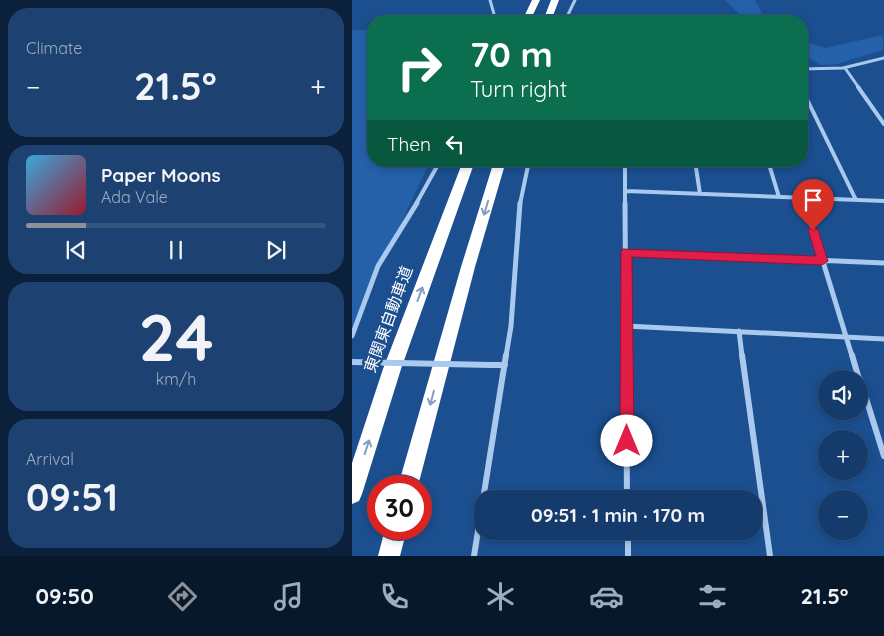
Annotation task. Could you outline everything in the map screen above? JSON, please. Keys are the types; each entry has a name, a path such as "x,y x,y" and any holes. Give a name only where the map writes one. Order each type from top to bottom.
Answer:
{"highway":[{"path":"529,15 536,0"},
{"path":"550,15 556,0"},
{"name":"東関東自動車道","path":"352,494 392,369 467,167"},
{"path":"411,475 468,267 498,167"},
{"path":"389,556 393,540"}],"street":[{"path":"490,0 494,15"},
{"path":"569,15 575,0"},
{"path":"808,69 845,68 884,58"},
{"path":"845,68 884,124"},
{"path":"808,101 856,200"},
{"path":"352,336 378,266 427,187 437,167"},
{"path":"474,556 511,326 521,196 528,167"},
{"path":"626,167 627,490"},
{"path":"696,167 700,194"},
{"path":"770,167 779,197"},
{"path":"626,191 884,201"},
{"path":"803,198 856,370"},
{"path":"626,252 884,263"},
{"path":"626,326 884,339"},
{"path":"739,331 770,556"},
{"path":"352,362 505,365"},
{"path":"868,407 884,456"},
{"path":"628,540 628,556"}],"shaded area":[{"path":"725,0 755,0 763,15 740,15"},
{"path":"352,30 367,30 367,167 427,167 352,328"},
{"path":"883,35 883,50 837,64 821,65 808,57 808,42 825,48"}],"route":[{"path":"627,441 626,252 822,261 813,230"}]}
